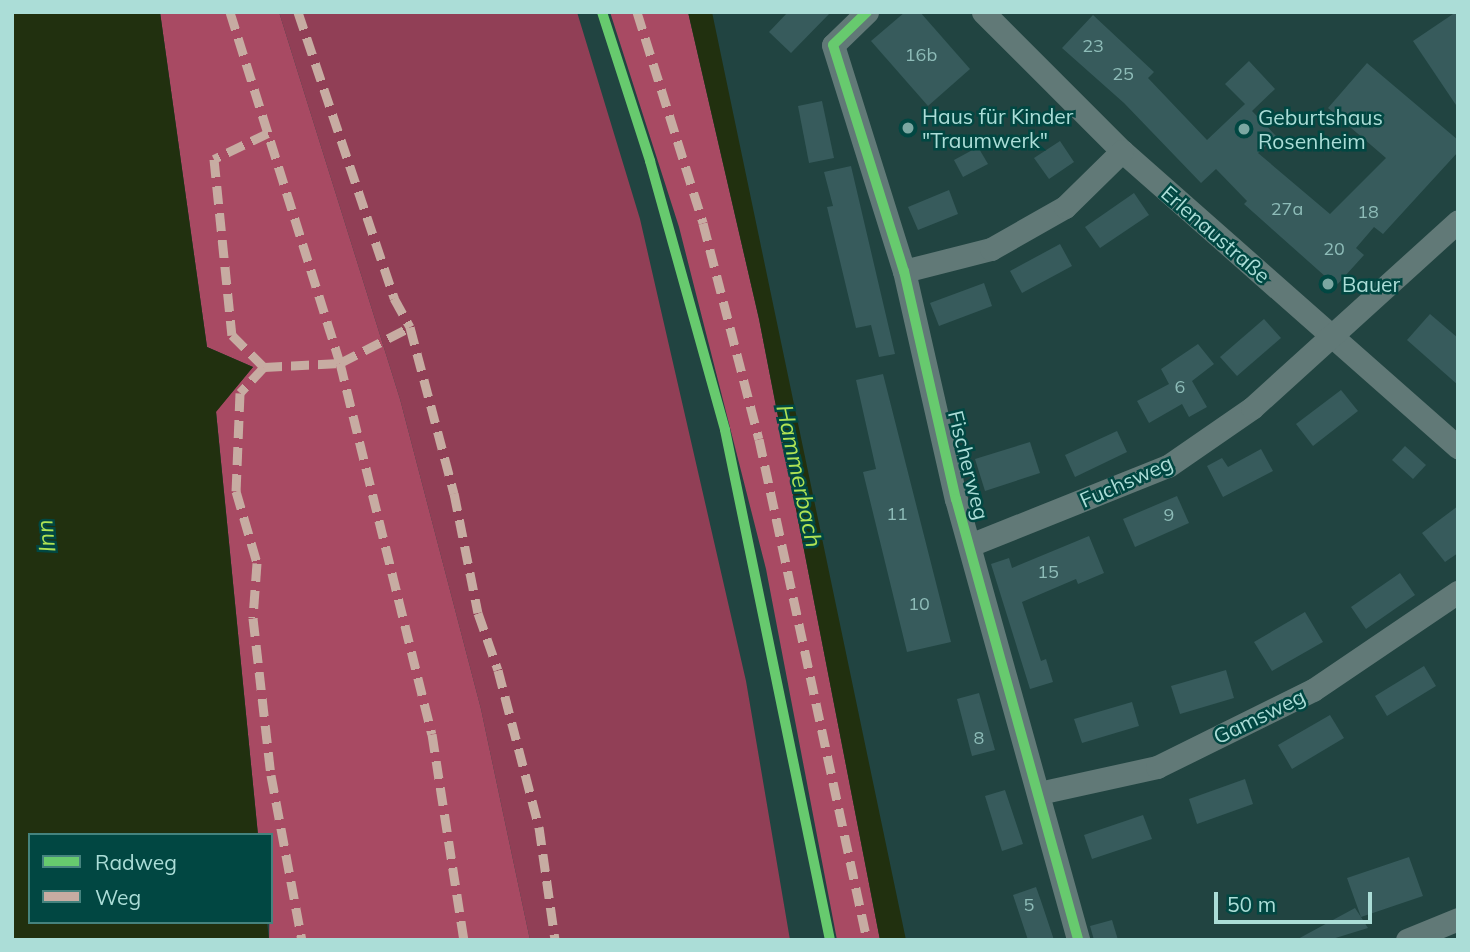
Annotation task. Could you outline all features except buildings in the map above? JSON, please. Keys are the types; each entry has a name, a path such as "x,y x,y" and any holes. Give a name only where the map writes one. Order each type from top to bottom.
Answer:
{"street":[{"name":"Fischerweg","path":"867,12 833,45 904,271 970,545 1078,940"},
{"name":"Erlenaustraße","path":"983,12 1122,151 1458,447"},
{"path":"904,271 991,249 1065,207 1122,151"},
{"name":"Fuchsweg","path":"970,545 1168,466 1252,408 1458,221"},
{"name":"Gamsweg","path":"1039,793 1157,767 1313,690 1458,592"},
{"path":"1407,940 1458,919"}],"shaded area":[{"path":"160,12 279,12 400,399 481,709 530,940 269,940 269,924 273,924 273,833 258,833 216,411 253,367 207,347"},
{"path":"279,12 577,12 640,219 746,681 790,940 530,940 481,709 400,399"},
{"path":"610,12 688,12 759,319 880,940 837,940 766,569 679,227"}],"water":[{"name":"Inn","path":"12,12 160,12 207,347 253,367 216,412 258,833 28,833 28,924 267,924 269,940 12,940"},
{"name":"Hammerbach","path":"688,12 712,12 906,940 880,940 759,319"}],"marked path":[{"path":"230,12 340,363 432,734 464,940"},
{"path":"298,12 394,298 410,327 454,493 478,613 498,670 539,827 555,940"},
{"path":"637,12 703,223 759,439 867,940"},
{"path":"268,133 214,159 232,335 264,367 240,393 236,491 257,563 253,618 271,775 302,940"},
{"path":"264,367 340,363 410,327"}],"cycle path":[{"path":"602,12 650,161 725,430 830,940"},
{"path":"867,12 833,45 904,271 956,499 1078,940"}],"place":[{"name":"Haus für Kinder \"Traumwerk\"","path":"908,128"},
{"name":"Geburtshaus Rosenheim","path":"1244,129"},
{"name":"Bauer","path":"1328,284"}]}
